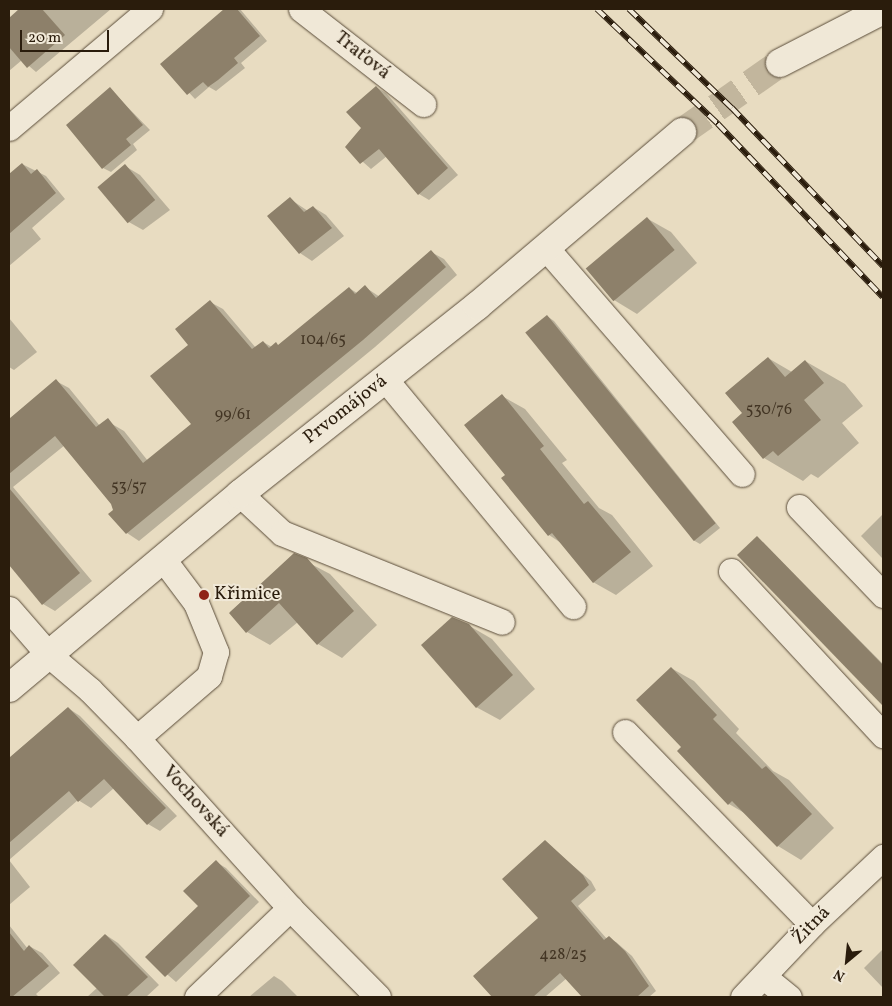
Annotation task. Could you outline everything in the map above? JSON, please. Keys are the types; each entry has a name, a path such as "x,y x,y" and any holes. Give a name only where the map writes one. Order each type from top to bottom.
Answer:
{"street":[{"path":"9,128 150,9"},
{"name":"Traťová","path":"301,9 423,104"},
{"path":"780,62 882,16"},
{"name":"Prvomájová","path":"9,688 240,494 386,379 546,248 682,132"},
{"path":"546,248 742,474"},
{"path":"386,379 573,606"},
{"path":"240,494 282,533 502,622"},
{"path":"799,507 883,595"},
{"path":"136,738 209,676 216,652 196,603 163,559"},
{"path":"731,571 883,735"},
{"name":"Vochovská","path":"9,609 49,655 90,690 136,738 290,908 378,997"},
{"path":"625,732 812,924"},
{"name":"Žitná","path":"743,997 764,977 812,924 883,857"},
{"path":"197,997 290,908"},
{"path":"764,977 789,997"}],"building":[{"path":"19,9 42,9 65,35 27,68 9,47 9,18"},
{"path":"224,9 237,9 260,36 234,58 238,63 218,80 208,87 203,82 187,95 160,64"},
{"path":"376,86 448,168 418,195 379,149 360,164 345,147 361,128 346,112"},
{"path":"110,87 143,125 126,139 131,145 102,169 66,125"},
{"path":"22,163 31,174 37,169 56,193 9,234 9,174"},
{"path":"125,164 155,200 128,223 97,187"},
{"path":"290,197 304,212 313,206 332,228 299,254 267,216"},
{"path":"647,217 675,250 613,301 586,268"},
{"path":"431,250 446,267 363,340 126,534 108,514 113,510 111,504 55,436 9,474 9,419 56,379 96,427 108,418 143,463 191,424 150,376 188,345 175,329 210,300 252,349 263,341 269,348 276,342 278,345 349,287 355,294 365,285 376,298"},
{"path":"547,315 716,523 694,541 525,333"},
{"path":"768,357 785,377 805,360 824,383 804,400 821,420 778,456 773,451 763,459 732,422 742,413 725,393"},
{"path":"502,394 544,446 540,449 584,504 588,501 631,552 593,583 552,533 548,536 501,478 505,475 464,425"},
{"path":"9,488 80,573 42,605 9,565"},
{"path":"757,536 883,665 883,706 737,555"},
{"path":"294,553 307,558 354,611 317,645 279,603 246,633 229,613"},
{"path":"452,617 469,624 513,675 476,708 421,645"},
{"path":"671,667 717,715 713,719 762,769 766,766 812,814 777,847 732,801 728,805 677,751 681,747 636,700"},
{"path":"68,707 166,808 147,825 104,779 78,802 69,791 9,843 9,758"},
{"path":"545,840 583,875 589,885 571,901 604,940 609,936 625,951 649,986 637,997 582,997 560,973 533,997 492,997 473,976 538,918 502,879"},
{"path":"216,860 250,896 165,977 145,957 198,906 183,891"},
{"path":"9,932 24,951 29,945 49,966 12,997 9,997"},
{"path":"105,934 148,977 126,997 105,997 73,965"}],"tunnel":[{"path":"682,132 780,63"}],"railway":[{"path":"597,9 718,124 883,297"},
{"path":"629,9 732,108 883,266"}],"place":[{"name":"Křimice","path":"204,595"}]}
